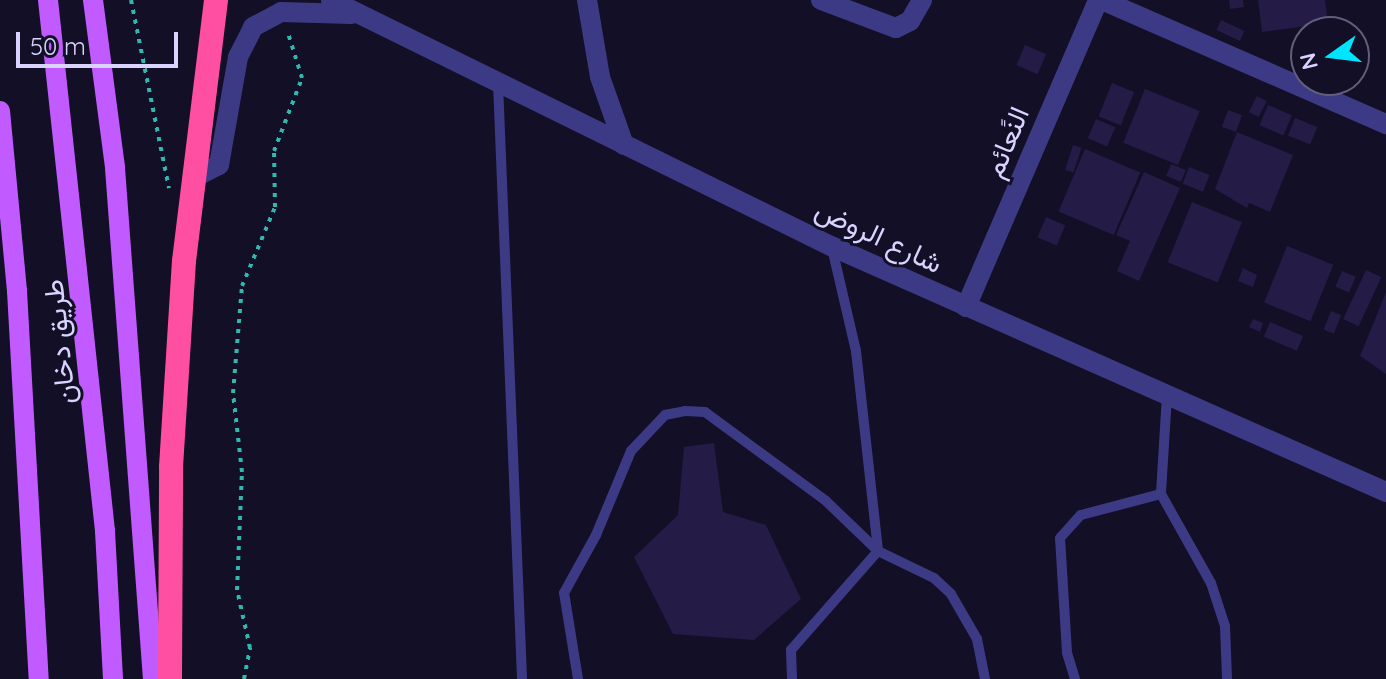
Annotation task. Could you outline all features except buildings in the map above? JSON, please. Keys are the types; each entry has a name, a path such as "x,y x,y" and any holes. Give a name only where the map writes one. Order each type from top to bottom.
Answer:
{"highway":[{"path":"170,679 171,467 184,261 216,0"}],"main road":[{"name":"طريق دخان","path":"48,0 105,531 113,679"},
{"path":"93,0 116,184 153,679"},
{"name":"طريق دخان","path":"0,111 17,291 39,679"},
{"path":"0,212 17,291"}],"street":[{"name":"شارع الروض","path":"331,0 831,246 1386,492"},
{"path":"587,0 600,77 624,145"},
{"path":"821,0 896,28 910,21 922,0"},
{"path":"1100,0 1386,124"},
{"name":"النًعائم","path":"966,307 1100,0"},
{"path":"195,177 219,165 238,57 253,27 281,12"},
{"name":"شارع الروض","path":"281,12 357,14"}],"lane":[{"path":"498,83 522,679"},
{"path":"792,679 791,650 878,551 856,351 831,246"},
{"path":"1167,395 1160,440 1161,494 1211,583 1225,626 1227,679"},
{"path":"578,679 564,593 596,535 631,451 665,415 705,412 826,501 878,551 934,578 951,594 977,639 985,679"},
{"path":"1075,679 1067,652 1060,538 1081,515 1161,494"}],"path":[{"path":"131,0 171,200"},
{"path":"244,679 250,648 237,590 242,472 233,393 242,286 275,207 274,151 302,78 281,12"}]}
